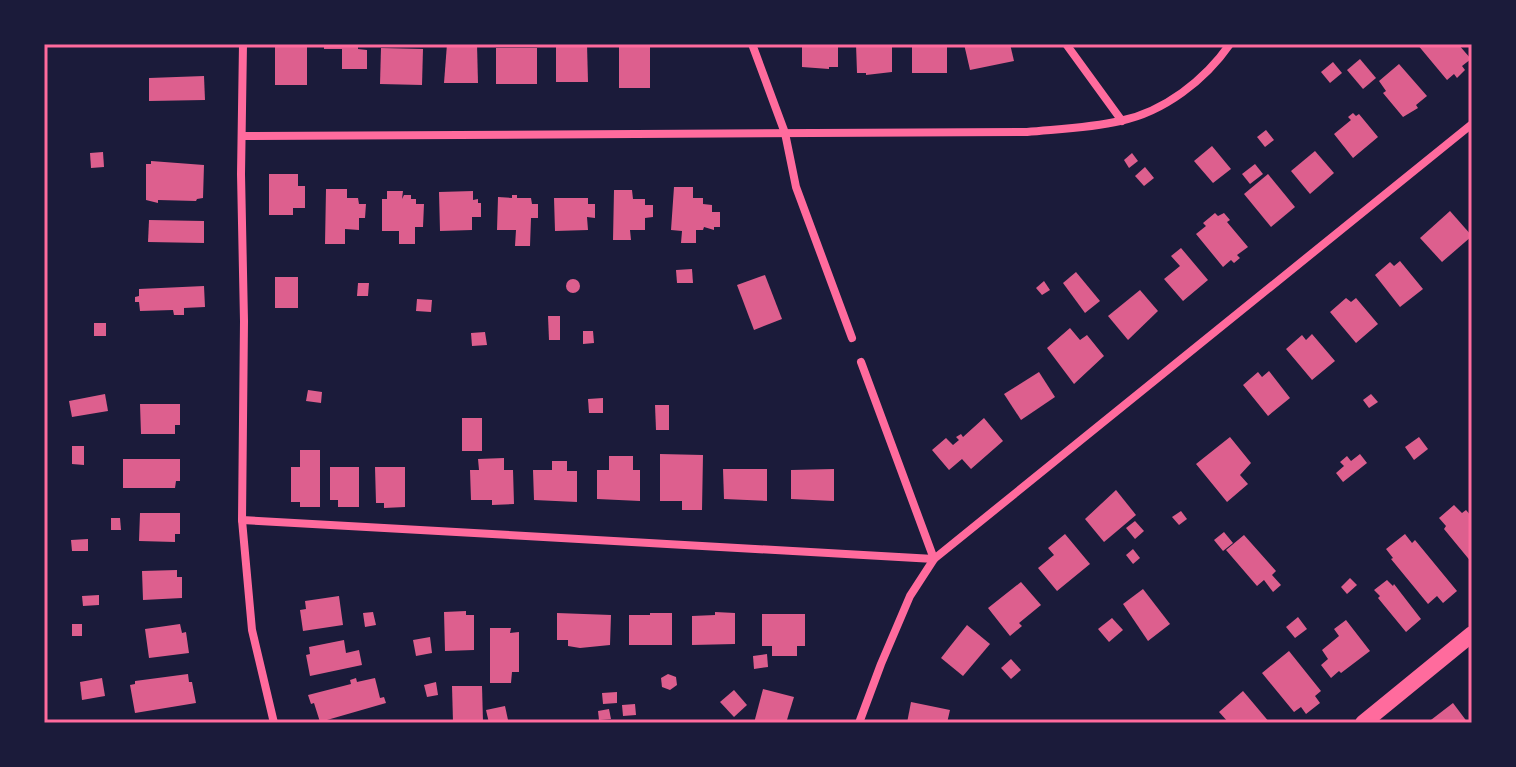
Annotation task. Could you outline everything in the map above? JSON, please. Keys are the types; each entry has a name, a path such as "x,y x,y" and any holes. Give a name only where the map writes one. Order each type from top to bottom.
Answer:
{"main road":[{"path":"1363,723 1472,634"}],"street":[{"path":"243,44 242,520 252,630 274,723"},
{"path":"752,44 785,133 796,187 852,338"},
{"path":"1066,44 1122,121"},
{"path":"243,136 1027,132 1122,121 1164,103 1203,77 1230,44"},
{"path":"859,723 910,596 934,559 1472,124"},
{"path":"861,362 934,559"},
{"path":"242,520 934,559"}],"building":[{"path":"275,44 307,44 307,85 275,85"},
{"path":"324,44 358,44 358,49 367,50 367,69 342,69 342,49 324,49"},
{"path":"447,44 477,44 478,83 444,83"},
{"path":"556,44 587,44 588,82 556,82"},
{"path":"619,44 650,44 650,88 619,88"},
{"path":"802,44 838,44 838,67 802,67"},
{"path":"856,44 892,44 892,72 857,73"},
{"path":"912,44 947,44 947,73 912,73"},
{"path":"964,44 1010,44 1014,61 970,70"},
{"path":"1417,44 1458,44 1471,59 1462,66 1465,70 1457,78 1454,74 1447,80"},
{"path":"381,48 423,49 422,85 380,84"},
{"path":"496,48 537,48 537,84 496,84"},
{"path":"1360,59 1376,78 1363,89 1347,70"},
{"path":"1333,62 1342,73 1330,83 1321,72"},
{"path":"1399,64 1427,96 1416,105 1418,108 1403,117 1383,93 1386,91 1379,81"},
{"path":"204,76 205,100 149,101 149,78"},
{"path":"1353,113 1356,116 1359,114 1378,137 1353,158 1334,134 1351,120 1348,117"},
{"path":"1266,130 1274,140 1265,147 1257,137"},
{"path":"1212,146 1231,169 1213,183 1194,161"},
{"path":"1315,151 1334,173 1310,194 1291,171"},
{"path":"103,152 104,167 91,168 90,153"},
{"path":"1132,153 1138,161 1129,168 1124,160"},
{"path":"151,161 204,165 203,198 196,201 158,200 158,203 146,200 146,164 151,164"},
{"path":"1255,164 1263,174 1250,184 1242,174"},
{"path":"1145,167 1154,178 1144,186 1135,176"},
{"path":"269,174 298,174 298,186 305,186 305,208 293,208 293,215 269,215"},
{"path":"1268,174 1295,207 1271,227 1244,194"},
{"path":"674,187 693,187 693,198 703,198 703,204 712,205 712,212 720,212 720,227 696,230 696,243 681,243 682,231 671,230"},
{"path":"326,189 347,189 347,198 358,198 359,204 366,204 365,218 359,218 359,230 345,229 345,244 325,244"},
{"path":"614,190 632,190 633,199 645,199 645,205 653,205 653,217 645,218 645,230 630,230 631,240 613,240"},
{"path":"387,191 403,191 402,199 404,195 411,195 411,199 416,199 416,204 424,204 423,227 415,227 415,244 399,244 399,231 382,231 382,199 387,199"},
{"path":"473,191 473,200 478,199 481,203 481,217 472,217 472,230 440,231 439,192"},
{"path":"512,195 531,198 532,204 538,204 538,218 531,218 530,246 515,246 516,230 497,230 498,197 512,198"},
{"path":"554,198 588,198 588,204 595,204 595,218 587,217 588,230 555,231"},
{"path":"1450,211 1472,236 1442,262 1420,238"},
{"path":"1215,213 1218,216 1224,213 1230,220 1227,222 1248,247 1237,255 1240,258 1234,263 1231,260 1223,267 1196,234"},
{"path":"149,220 204,221 204,243 148,242"},
{"path":"1181,248 1208,280 1183,301 1164,279 1180,266 1171,256"},
{"path":"1400,261 1423,289 1400,307 1375,275 1390,262 1394,266"},
{"path":"692,269 693,283 677,283 676,270"},
{"path":"1076,272 1100,301 1085,313 1063,283"},
{"path":"765,275 782,319 754,330 737,285"},
{"path":"275,277 298,277 298,308 275,308"},
{"path":"573,279 580,286 573,293 566,286"},
{"path":"1044,281 1050,290 1042,295 1036,288"},
{"path":"358,283 369,283 368,296 357,296"},
{"path":"204,286 205,307 184,308 184,315 174,315 173,310 140,311 139,302 135,302 139,289"},
{"path":"1140,290 1158,311 1128,340 1108,316"},
{"path":"1346,298 1351,302 1356,298 1378,324 1356,343 1330,312"},
{"path":"417,299 432,300 431,312 416,311"},
{"path":"548,316 560,316 560,340 549,340"},
{"path":"94,323 106,323 106,336 94,336"},
{"path":"1070,328 1080,340 1087,335 1104,356 1074,384 1047,348"},
{"path":"583,331 593,331 594,343 583,344"},
{"path":"485,332 487,345 472,346 471,333"},
{"path":"1312,334 1335,361 1312,380 1286,349 1302,335 1306,340"},
{"path":"1269,371 1290,398 1268,416 1243,385 1258,372 1262,377"},
{"path":"1039,372 1055,397 1021,420 1004,394"},
{"path":"308,390 322,392 321,403 306,401"},
{"path":"105,394 108,411 72,417 69,401"},
{"path":"1371,394 1378,402 1369,408 1363,400"},
{"path":"603,398 603,413 589,413 588,399"},
{"path":"140,404 180,404 180,425 175,425 175,434 141,434"},
{"path":"655,405 669,405 669,430 656,430"},
{"path":"462,418 482,418 482,451 462,451"},
{"path":"984,418 1003,441 971,469 962,459 949,470 932,450 946,438 953,445 959,440 956,437 961,434 963,437"},
{"path":"1230,437 1251,463 1240,475 1248,484 1227,502 1196,464"},
{"path":"1419,437 1428,449 1414,460 1405,447"},
{"path":"72,446 84,446 84,465 72,464"},
{"path":"300,450 320,450 320,507 300,507 300,502 291,502 291,467 300,467"},
{"path":"660,454 703,455 702,510 682,510 682,501 660,501"},
{"path":"1360,454 1367,463 1343,482 1336,473 1344,466 1340,462 1347,456 1351,461"},
{"path":"609,456 633,456 633,470 640,470 640,501 597,499 597,470 609,470"},
{"path":"504,458 504,470 513,470 514,504 492,505 492,500 471,500 470,470 479,470 478,459"},
{"path":"123,459 180,459 180,481 176,481 175,488 123,488"},
{"path":"552,461 567,461 567,471 577,471 577,502 534,500 533,470 552,470"},
{"path":"330,467 359,467 359,507 338,507 338,500 330,500"},
{"path":"375,467 405,467 405,507 384,508 384,503 376,503"},
{"path":"723,469 767,469 767,501 724,499"},
{"path":"834,469 834,501 791,499 791,470"},
{"path":"1116,490 1136,515 1104,542 1085,519"},
{"path":"1454,505 1462,513 1466,510 1472,517 1472,563 1444,529 1446,526 1439,518"},
{"path":"1181,511 1187,519 1179,525 1172,517"},
{"path":"140,513 180,513 180,534 175,534 175,542 139,541"},
{"path":"111,518 120,518 121,530 111,530"},
{"path":"1135,521 1144,531 1135,539 1126,528"},
{"path":"1224,532 1233,543 1223,551 1214,540"},
{"path":"1065,534 1090,564 1057,591 1038,568 1054,555 1048,548"},
{"path":"1405,534 1412,543 1415,540 1457,591 1443,603 1437,596 1428,604 1391,559 1386,549"},
{"path":"1244,535 1276,571 1272,575 1281,585 1273,592 1264,580 1257,586 1226,550"},
{"path":"88,539 88,551 72,551 71,540"},
{"path":"1133,549 1140,558 1133,564 1126,555"},
{"path":"177,570 177,577 182,577 182,598 143,600 142,571"},
{"path":"1350,578 1357,585 1347,594 1341,587"},
{"path":"1387,580 1394,584 1421,619 1406,632 1374,590"},
{"path":"1021,582 1041,605 1019,623 1022,626 1010,636 988,608"},
{"path":"1143,589 1170,624 1148,641 1123,604"},
{"path":"99,595 99,605 83,606 82,596"},
{"path":"339,596 343,625 303,631 300,610 306,609 305,601"},
{"path":"466,611 466,615 474,615 474,650 445,651 444,612"},
{"path":"373,612 376,625 365,627 363,613"},
{"path":"715,612 735,613 735,644 692,645 692,616 715,615"},
{"path":"557,613 611,615 610,645 580,648 568,646 568,640 557,640"},
{"path":"672,613 672,645 629,645 629,615"},
{"path":"762,614 805,614 805,646 797,646 797,656 772,656 772,646 762,646"},
{"path":"1298,617 1307,629 1295,638 1286,627"},
{"path":"1112,618 1123,630 1109,642 1098,629"},
{"path":"1346,620 1370,651 1331,678 1321,665 1328,659 1322,650 1339,636 1334,629"},
{"path":"72,624 82,624 82,636 72,636"},
{"path":"180,624 182,633 186,632 189,653 149,658 145,629"},
{"path":"967,625 990,644 963,676 941,658"},
{"path":"490,628 511,628 510,633 519,632 519,672 512,672 511,683 490,683"},
{"path":"430,637 432,653 416,656 413,640"},
{"path":"344,640 346,653 359,650 362,665 310,676 306,655 310,654 309,647"},
{"path":"1289,651 1321,691 1315,696 1320,703 1306,714 1301,707 1294,712 1262,673"},
{"path":"767,654 768,667 754,669 753,656"},
{"path":"1011,659 1021,670 1011,679 1001,668"},
{"path":"188,674 196,703 135,713 130,685 135,681"},
{"path":"668,674 676,677 677,685 670,690 662,687 661,678"},
{"path":"102,678 105,696 82,700 80,682"},
{"path":"356,678 357,682 375,678 380,698 384,697 386,703 320,722 308,695 351,684 350,680"},
{"path":"436,682 438,695 427,697 424,685"},
{"path":"452,686 482,686 483,722 453,722"},
{"path":"763,689 794,697 786,723 754,723"},
{"path":"734,690 747,705 734,717 720,702"},
{"path":"1243,691 1270,723 1229,723 1219,712"},
{"path":"617,692 617,703 603,704 602,693"},
{"path":"911,702 950,710 947,723 907,723"},
{"path":"1453,703 1468,723 1427,723"},
{"path":"635,704 636,715 623,716 622,705"},
{"path":"505,706 508,720 489,723 486,710"},
{"path":"609,709 611,719 599,720 598,711"}]}
